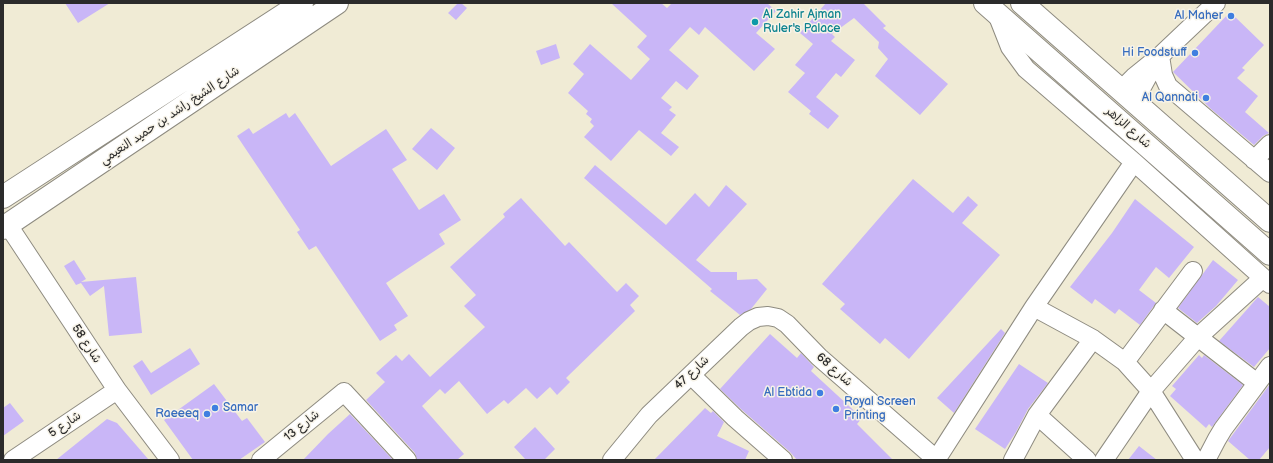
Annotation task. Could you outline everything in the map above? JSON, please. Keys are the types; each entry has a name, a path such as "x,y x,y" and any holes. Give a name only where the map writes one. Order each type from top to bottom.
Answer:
{"main road":[{"name":"شارع الشيخ راشد بن حميد النعيمي","path":"3,197 302,3"},
{"name":"شارع الشيخ راشد بن حميد النعيمي","path":"5,227 337,3"},
{"name":"شارع الزاهر","path":"1022,3 1270,221"},
{"name":"شارع الزاهر","path":"991,8 1270,254"},
{"path":"1175,169 1201,183 1210,181 1215,174"}],"street":[{"path":"1126,96 1146,80 1159,58 1216,3"},
{"path":"991,8 1010,47 1026,69 1134,162 1266,281 1198,337 1151,392 1104,460"},
{"path":"1159,58 1163,75 1168,86 1270,173"},
{"path":"1254,160 1270,144"},
{"path":"936,460 1034,307 1134,162"},
{"name":"شارع 58","path":"5,227 117,390 170,460"},
{"path":"1125,362 1193,272"},
{"path":"1034,307 1093,339 1125,362 1151,392 1195,460"},
{"path":"1163,310 1257,383"},
{"name":"شارع 47","path":"613,460 649,415 749,320 768,316 778,318 787,324"},
{"name":"شارع 68","path":"787,324 819,357 936,460"},
{"path":"1013,460 1037,415 1093,339"},
{"path":"1206,460 1216,439 1270,366"},
{"path":"691,375 734,418 783,460"},
{"name":"شارع 5","path":"13,460 117,390"},
{"name":"شارع 13","path":"261,460 344,392 407,460"},
{"path":"1037,415 1087,460"}],"building":[{"path":"65,3 110,3 78,23"},
{"path":"458,3 461,3 467,8 456,20 448,13"},
{"path":"611,3 661,3 667,8 672,3 767,3 776,11 756,33 775,49 754,71 705,27 699,35 690,27 669,50 699,76 687,90 676,81 661,98 672,107 669,110 676,115 661,133 679,147 671,156 639,130 611,161 584,137 594,126 590,122 592,119 586,114 588,111 568,93 584,74 573,64 590,44 631,80 650,59 637,47 647,36"},
{"path":"826,3 863,3 886,26 883,28 948,84 920,115 875,76 888,59 878,48 879,42 854,18 832,34 835,37 831,41 855,60 841,77 836,73 816,97 839,116 828,129 809,114 811,111 788,92 805,73 795,65 813,44 800,33"},
{"path":"1230,12 1264,45 1242,68 1245,70 1237,78 1258,96 1245,112 1269,133 1263,136 1254,145 1211,109 1173,72"},
{"path":"556,44 560,58 541,65 536,51"},
{"path":"286,113 289,118 295,113 331,166 386,129 407,160 392,169 419,210 444,194 461,220 439,234 445,244 386,283 408,316 394,325 397,330 380,341 316,246 309,250 297,232 300,230 237,136 249,128 253,134"},
{"path":"431,128 455,148 437,170 412,149"},
{"path":"595,165 666,225 695,193 709,207 726,185 747,204 696,260 711,272 737,272 737,280 757,279 767,289 751,309 740,315 710,291 712,289 584,178"},
{"path":"913,179 953,213 968,196 978,205 962,223 1000,255 909,359 885,338 880,344 840,309 845,304 822,284"},
{"path":"521,198 565,246 569,242 617,292 626,283 639,296 630,305 635,311 566,378 570,382 557,395 550,387 537,399 526,388 508,404 504,400 487,414 459,381 445,394 440,389 422,406 464,454 457,460 417,460 415,453 366,400 385,382 376,373 396,355 402,361 409,354 430,377 485,327 464,306 476,295 450,267 505,217 503,214"},
{"path":"1135,199 1194,247 1169,278 1156,267 1139,290 1156,303 1140,325 1119,309 1115,314 1095,299 1092,304 1070,287 1112,233"},
{"path":"74,260 86,279 81,282 136,277 142,333 109,336 104,286 90,296 81,283 76,285 64,266"},
{"path":"1213,260 1238,280 1216,306 1197,323 1178,308"},
{"path":"1258,297 1270,307 1270,348 1254,367 1219,341"},
{"path":"1001,329 1005,333 954,413 937,398"},
{"path":"770,334 797,358 801,353 814,367 811,371 862,418 857,424 893,460 797,460 720,389"},
{"path":"190,348 200,364 151,395 133,366 142,360 151,373"},
{"path":"1199,355 1202,358 1204,355 1243,385 1212,427 1209,424 1206,428 1170,396 1176,389 1172,386"},
{"path":"1019,364 1048,383 1028,409 1005,449 975,429"},
{"path":"214,384 242,421 247,418 265,442 239,460 193,460 164,420"},
{"path":"1270,384 1270,447 1259,460 1250,460 1228,441"},
{"path":"10,403 24,421 3,436 3,408"},
{"path":"705,408 711,413 713,411 724,422 717,436 749,451 745,460 654,460"},
{"path":"350,414 393,460 303,460 328,434"},
{"path":"107,419 117,423 149,460 56,460"},
{"path":"535,427 555,449 544,460 526,460 514,447"},
{"path":"1139,446 1157,460 1128,460"}],"place":[{"name":"Al Maher","path":"1231,16"},
{"name":"Al Zahir Ajman Ruler's Palace","path":"755,22"},
{"name":"Hi Foodstuff","path":"1195,53"},
{"name":"Al Qannati","path":"1206,98"},
{"name":"Al Ebtida","path":"820,393"},
{"name":"Samar","path":"215,408"},
{"name":"Royal Screen Printing","path":"836,409"},
{"name":"Raeeeq","path":"207,414"}]}
